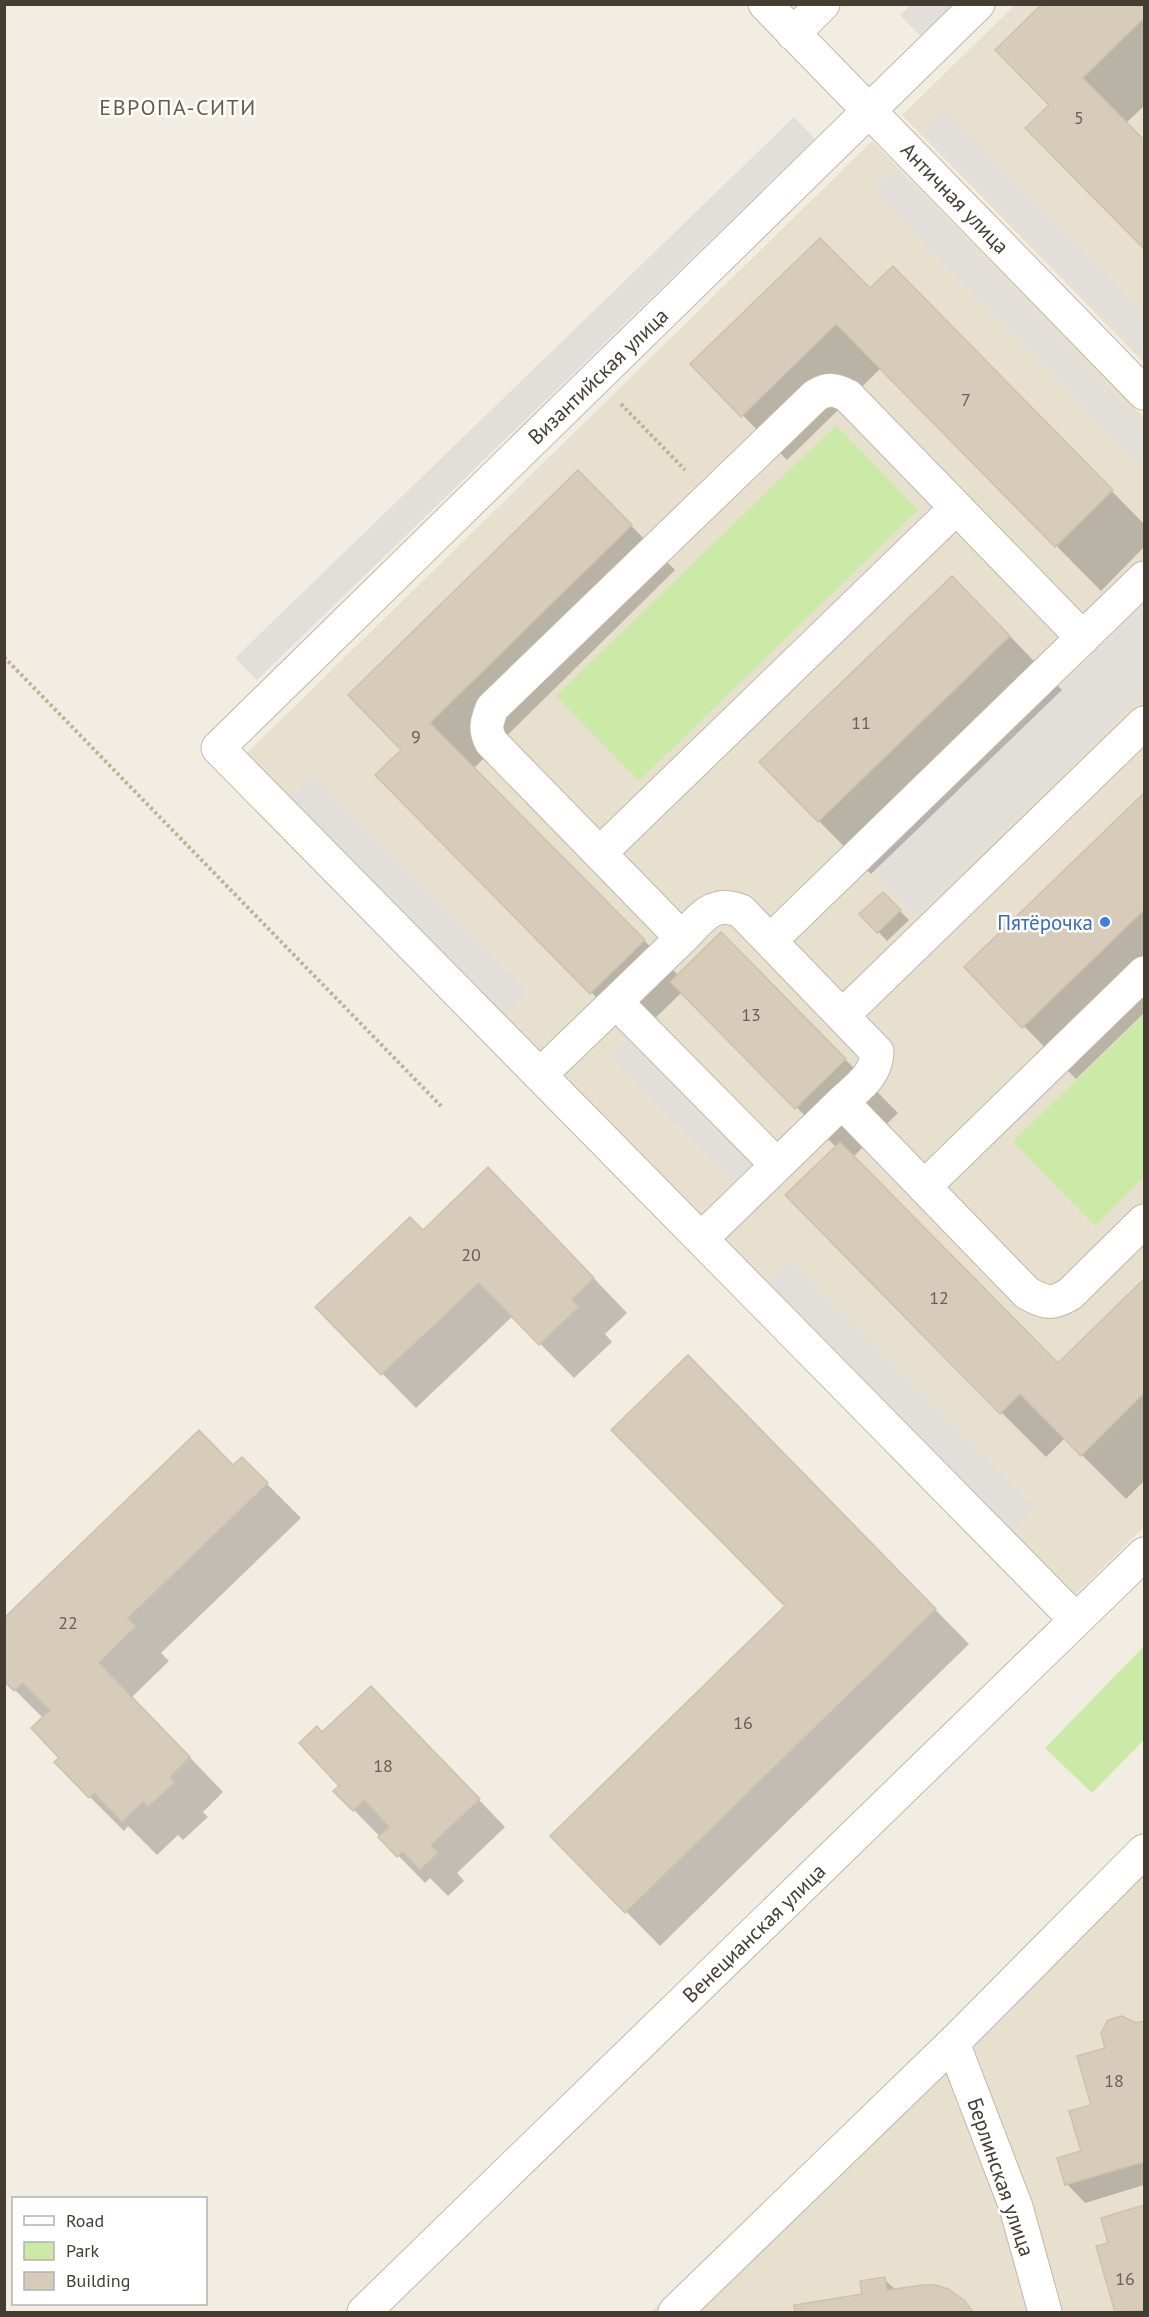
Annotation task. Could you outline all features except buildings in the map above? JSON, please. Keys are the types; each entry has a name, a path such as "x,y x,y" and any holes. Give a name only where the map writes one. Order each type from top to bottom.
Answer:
{"street":[{"name":"Античная улица","path":"765,4 1144,393"},
{"path":"793,34 823,4"},
{"name":"Византийская улица","path":"540,1075 218,748 978,4"},
{"path":"682,938 491,742 486,732 487,719 492,708 815,396 825,390 838,391 848,396 1083,638"},
{"path":"600,853 956,508"},
{"path":"770,941 1144,579"},
{"path":"843,1015 1144,723"},
{"path":"701,1239 871,1074 876,1064 877,1052 741,912 731,907 720,906 711,910 540,1075 701,1239 1076,1620"},
{"path":"924,1187 1144,973"},
{"path":"616,1002 777,1165"},
{"path":"842,1102 1027,1293 1042,1301 1057,1301 1070,1293 1144,1221"},
{"name":"Венецианская улица","path":"364,2313 1144,1554"},
{"path":"675,2313 953,2043 1144,1851"},
{"name":"Берлинская улица","path":"953,2043 1016,2207 1045,2313"}],"path":[{"path":"596,378 711,496"},
{"path":"4,657 441,1106"}],"shaded area":[{"path":"911,5 955,5 921,37 900,15"},
{"path":"1015,5 1144,5 1144,363 902,115"},
{"path":"944,109 1144,314 1144,358 922,131"},
{"path":"794,117 815,139 257,680 235,658"},
{"path":"872,141 1144,417 1144,1527 1075,1595 245,755"},
{"path":"895,169 1144,424 1144,468 873,190"},
{"path":"1144,604 1144,693 915,915 870,870"},
{"path":"314,776 527,992 505,1014 292,797"},
{"path":"631,1033 756,1161 734,1182 609,1055"},
{"path":"792,1262 1035,1508 1013,1530 770,1283"},
{"path":"1144,1833 1144,2312 651,2312"}],"green space":[{"path":"836,425 918,510 639,781 556,696"},
{"path":"1144,1014 1144,1177 1095,1226 1013,1142"},
{"path":"1144,1646 1144,1740 1092,1793 1045,1748"}],"place":[{"name":"Пятёрочка","path":"1105,922"}],"district":[{"name":"ЕВРОПА-СИТИ","path":"178,107"}]}
